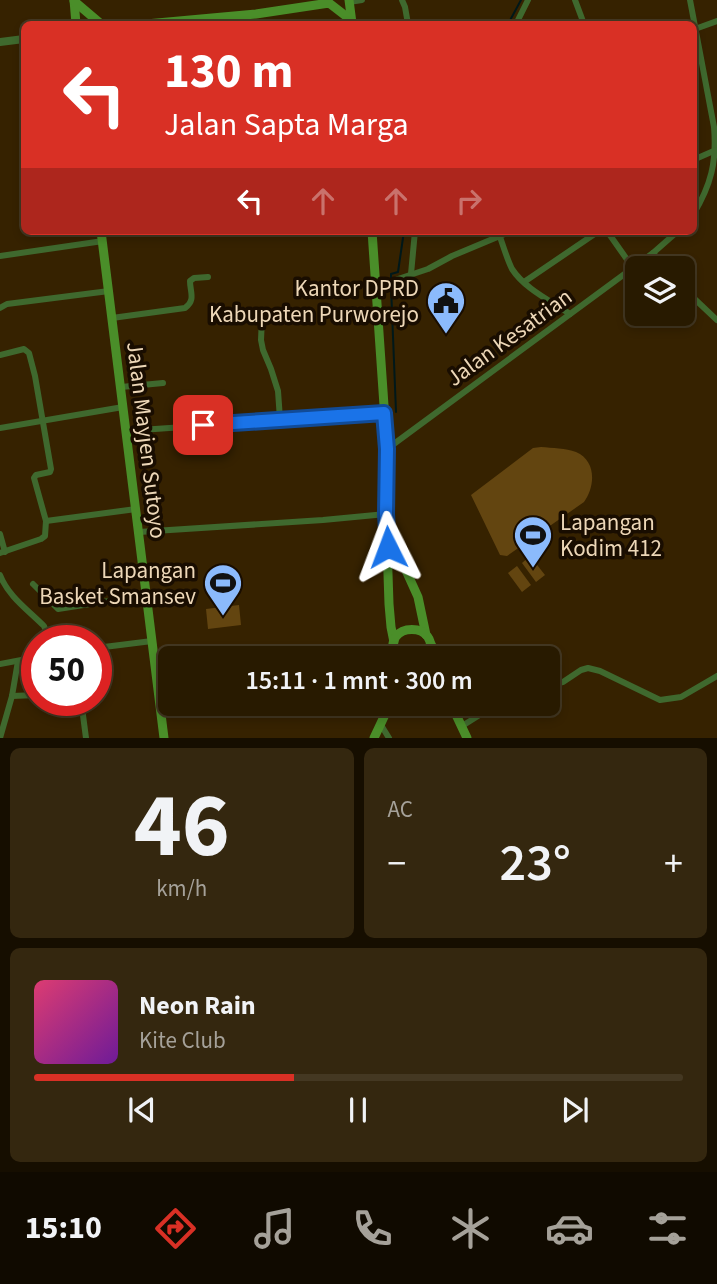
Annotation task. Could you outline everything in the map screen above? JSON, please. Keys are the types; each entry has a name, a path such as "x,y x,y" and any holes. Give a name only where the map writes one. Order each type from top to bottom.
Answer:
{"main road":[{"path":"74,1 76,21"},
{"path":"74,1 97,21"},
{"path":"349,1 352,21"},
{"path":"179,21 256,14 331,2 351,21"},
{"path":"373,235 380,288 387,449 386,514 390,618 394,646"},
{"name":"Jalan Mayjen Sutoyo","path":"102,236 164,738"},
{"path":"387,528 418,597 429,646"},
{"path":"394,642 397,636 408,629 415,629 428,639 432,646"},
{"path":"374,738 385,716"},
{"path":"457,716 467,738"}],"street":[{"path":"349,1 362,0"},
{"path":"402,0 407,21"},
{"path":"518,21 528,0"},
{"path":"575,0 583,21"},
{"path":"691,0 694,21"},
{"path":"697,28 717,21"},
{"path":"0,42 21,39"},
{"path":"697,39 715,127 716,147 710,182 697,207"},
{"path":"697,158 716,147"},
{"path":"411,274 415,235"},
{"path":"380,288 504,235"},
{"path":"524,282 592,235"},
{"path":"610,235 625,257"},
{"name":"Jalan Kesatrian","path":"649,256 673,235"},
{"path":"0,257 102,236"},
{"path":"500,237 517,276 570,314"},
{"name":"Jalan Kesatrian","path":"387,449 625,274"},
{"path":"112,318 185,308 190,304 192,296 190,281 208,277"},
{"path":"0,309 7,304 109,290"},
{"path":"695,299 717,320"},
{"path":"262,318 261,340 278,391 280,419"},
{"path":"0,355 24,349 29,353 51,469 50,472 36,475 34,478 46,521 44,538 3,552 0,534"},
{"path":"121,387 163,383"},
{"path":"0,428 123,407"},
{"path":"126,431 384,413"},
{"path":"46,521 136,509"},
{"path":"139,533 386,514"},
{"path":"0,575 18,602 43,625"},
{"path":"33,584 58,609 147,595"},
{"path":"112,646 152,641"},
{"path":"0,664 21,660"},
{"path":"0,738 12,696 18,661"},
{"path":"560,683 588,668 600,671 660,700 681,697 717,676"},
{"path":"12,696 21,696"},
{"path":"83,716 86,738"},
{"path":"462,726 478,716"},
{"path":"381,725 389,738"}],"shaded area":[{"name":"Lapangan Kodim 412","path":"533,448 576,452 588,461 592,482 588,496 584,502 507,556 500,555 471,495"},
{"name":"Lapangan Kodim 412","path":"530,556 545,575 536,582 522,563"},
{"name":"Lapangan Kodim 412","path":"517,566 531,585 522,592 508,573"},
{"name":"Lapangan Basket Smansev","path":"239,605 241,625 208,629 206,609"}],"waterway":[{"path":"510,21 521,0"},
{"path":"391,280 391,274 398,272 403,235"},
{"path":"391,286 396,412"}],"place":[{"name":"Kantor DPRD Kabupaten Purworejo","path":"446,335"},
{"name":"Lapangan Kodim 412","path":"533,569"},
{"name":"Lapangan Basket Smansev","path":"223,617"}],"route":[{"path":"203,425 384,413 388,547"}]}
